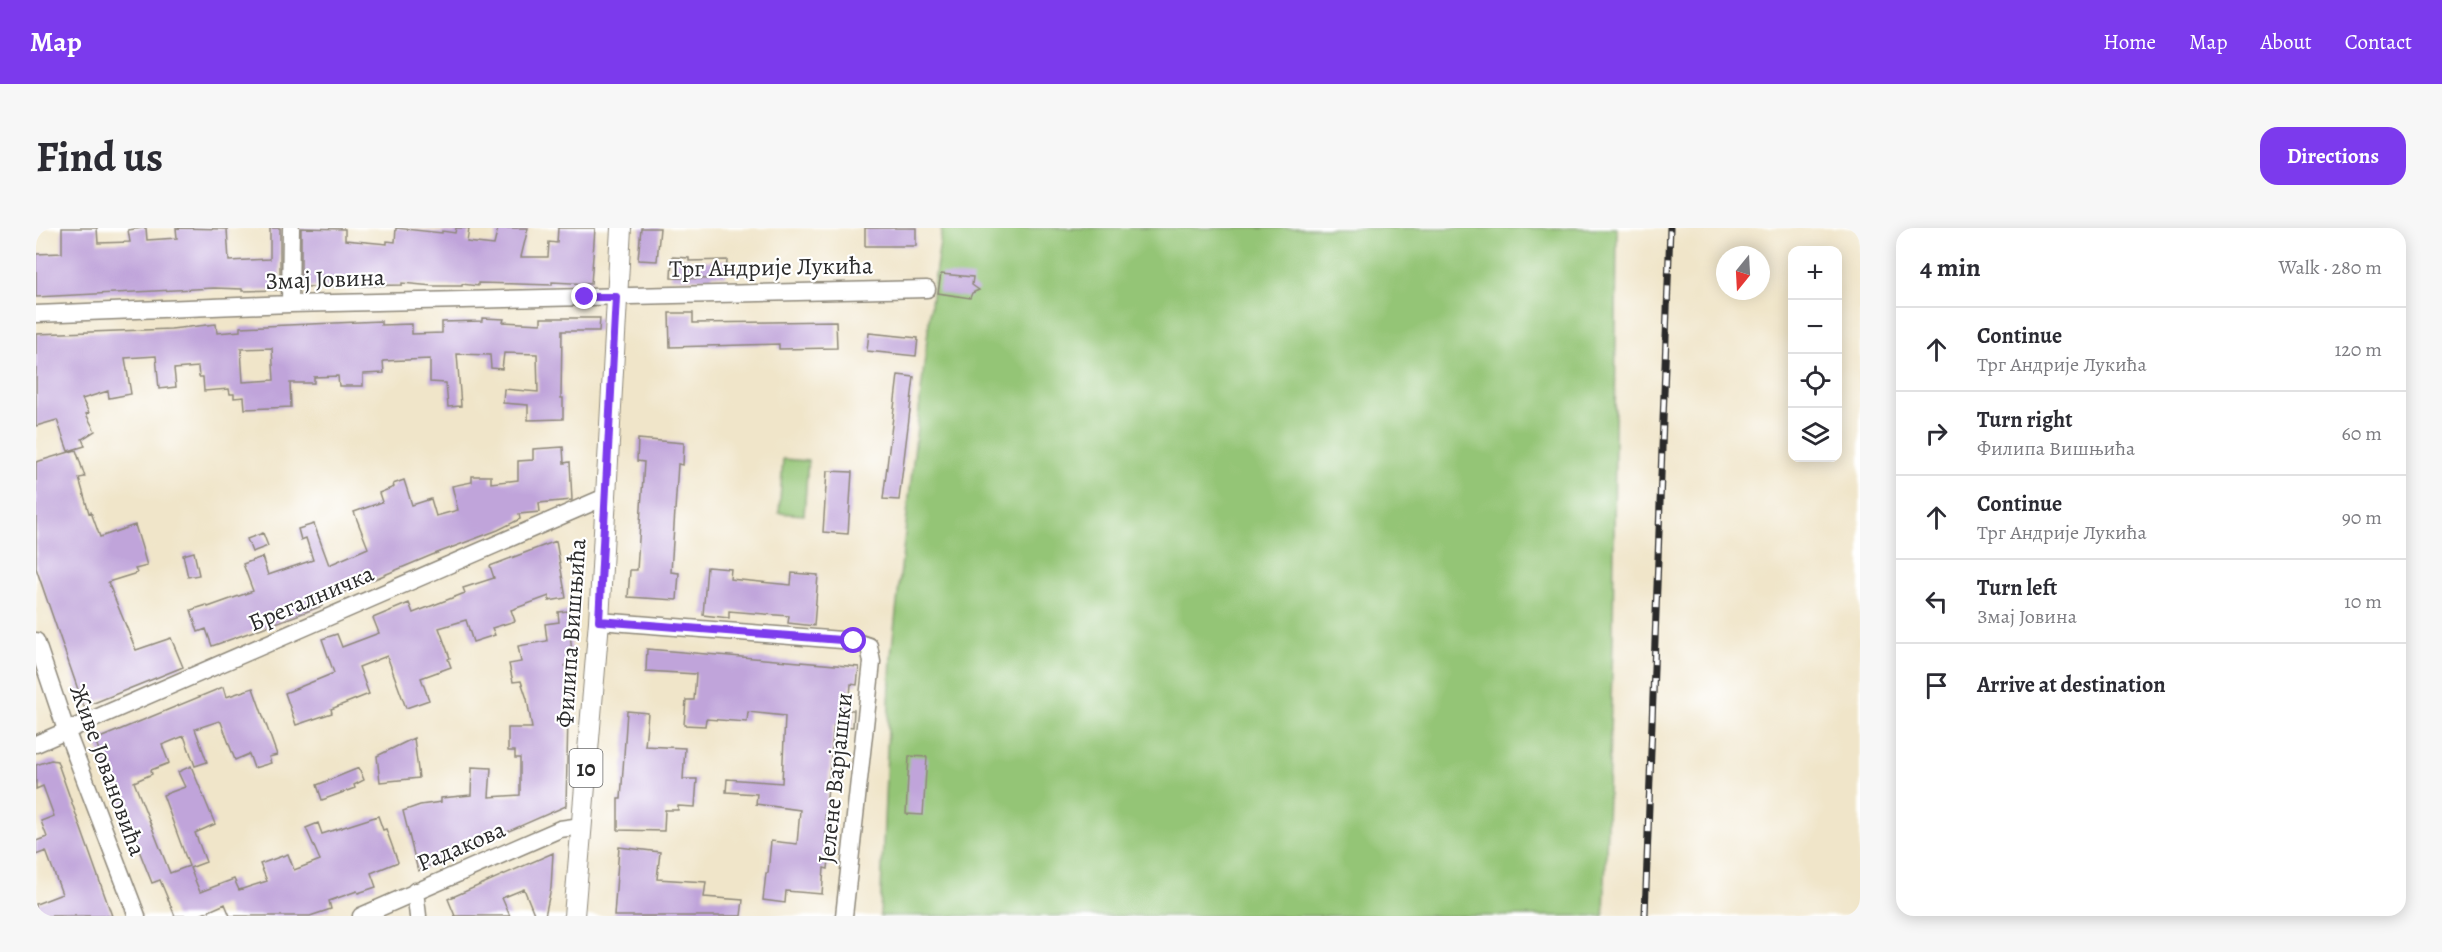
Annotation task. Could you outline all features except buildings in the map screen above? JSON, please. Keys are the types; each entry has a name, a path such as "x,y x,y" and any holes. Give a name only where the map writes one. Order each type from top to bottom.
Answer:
{"main road":[{"name":"10","path":"605,497 621,228"},
{"name":"Филипа Вишњића","path":"574,916 599,621 605,497"}],"street":[{"path":"290,304 291,228"},
{"name":"Трг Андрије Лукића","path":"616,297 927,289"},
{"name":"Змај Јовина","path":"36,314 290,304 616,297"},
{"name":"Брегалничка","path":"36,744 605,497"},
{"name":"Јелене Варјашки","path":"599,621 854,641 868,646 872,662 844,916"},
{"name":"Живе Јовановића","path":"36,641 66,730 137,916"},
{"name":"Радакова","path":"361,916 560,829 581,826"},
{"path":"415,891 418,916"}],"green space":[{"path":"942,228 1617,228 1613,641 1604,916 880,916 891,656 932,295"},
{"path":"783,459 808,461 804,515 779,513"}],"railway":[{"path":"1645,916 1670,228"}],"route":[{"path":"585,297 616,297 599,621 854,641"}]}
